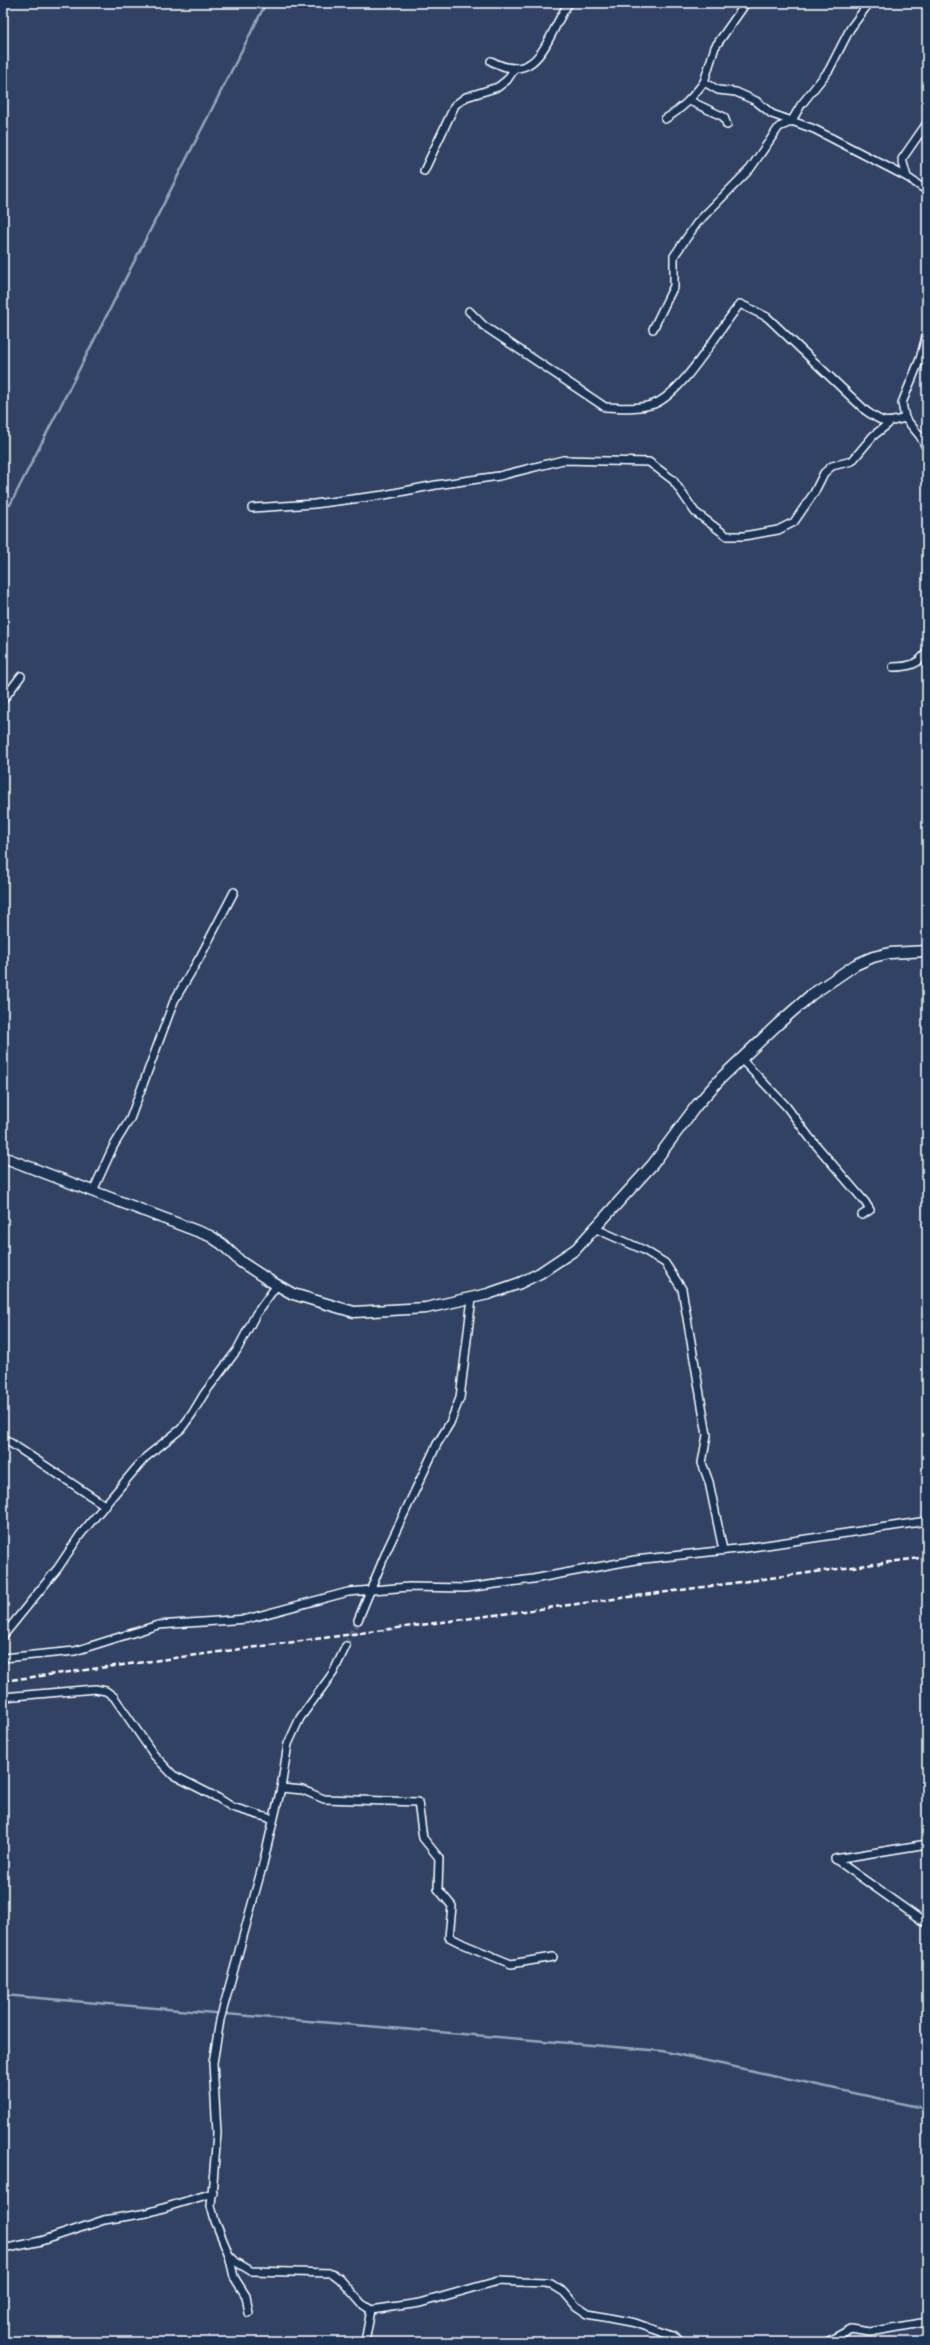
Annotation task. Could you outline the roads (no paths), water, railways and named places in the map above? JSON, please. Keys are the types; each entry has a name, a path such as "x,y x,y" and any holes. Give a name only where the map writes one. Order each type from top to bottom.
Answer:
{"street":[{"path":"491,61 502,67 515,68 526,66 546,49 569,3"},
{"path":"664,119 679,111 690,101 704,82 715,47 746,3"},
{"path":"653,329 674,286 674,256 697,223 750,169 779,127 791,122 801,105 829,70 850,29 869,3"},
{"path":"424,171 455,105 466,97 498,87 507,80 515,68"},
{"path":"704,82 718,90 736,92 749,98 772,114 814,129 907,177 927,191"},
{"path":"690,101 724,117 727,125"},
{"path":"907,177 902,159 927,123"},
{"path":"469,311 484,326 605,407 623,408 654,404 670,393 689,373 740,304 766,317 866,411 879,421 888,424"},
{"path":"927,333 902,404 905,418 920,436 927,449"},
{"path":"252,508 314,504 384,495 436,485 499,476 563,460 649,462 673,480 695,512 727,536 744,536 778,530 794,522 814,493 824,473 832,466 852,461 873,436 888,424 905,418"},
{"path":"893,667 909,667 922,659 927,651"},
{"path":"3,700 21,676"},
{"path":"93,1190 113,1147 130,1119 174,1001 200,957 234,892"},
{"path":"3,1158 93,1190 210,1236 222,1244 242,1262 277,1285 293,1294 321,1304 354,1312 426,1308 472,1298 520,1283 540,1273 576,1248 653,1164 696,1106 741,1059 811,995 855,965 873,957 890,953 927,951"},
{"path":"741,1059 786,1106 810,1138 865,1202 870,1210 862,1215"},
{"path":"594,1228 644,1250 665,1263 682,1289 707,1435 702,1463 708,1482 716,1526 723,1550"},
{"path":"3,1636 58,1568 80,1535 146,1457 181,1429 236,1350 256,1314 277,1285"},
{"path":"358,1620 387,1550 437,1444 450,1424 460,1398 472,1298"},
{"path":"3,1438 106,1506"},
{"path":"3,1658 75,1651 158,1625 246,1619 348,1592 409,1587 466,1588 533,1579 635,1560 723,1550 927,1520"},
{"path":"249,2313 246,2296 234,2277 229,2255 215,2221 211,2206 217,2133 213,2063 220,2020 263,1864 272,1820 281,1788 288,1744 300,1718 333,1673 346,1646"},
{"path":"3,1697 95,1689 106,1691 114,1697 154,1755 173,1775 218,1798 232,1807 272,1820"},
{"path":"281,1788 303,1790 324,1799 418,1802 423,1838 439,1858 438,1889 452,1906 449,1924 449,1937 512,1964 553,1957"},
{"path":"927,1844 835,1859 924,1922 927,1921"},
{"path":"3,2249 41,2241 104,2220 147,2213 213,2193"},
{"path":"229,2255 236,2262 250,2271 272,2273 321,2271 332,2273 340,2279 362,2304 371,2310 420,2303 498,2281 552,2284 564,2292 582,2311 588,2314 635,2324 672,2336 681,2342"},
{"path":"365,2342 371,2310"},
{"path":"827,2342 850,2329 870,2332 927,2322"}],"waterway":[{"path":"3,504 10,505 266,3"},
{"path":"3,1995 662,2051 927,2109"}],"tunnel":[{"path":"346,1646 358,1620"}],"railway":[{"path":"3,1681 927,1557"}]}
